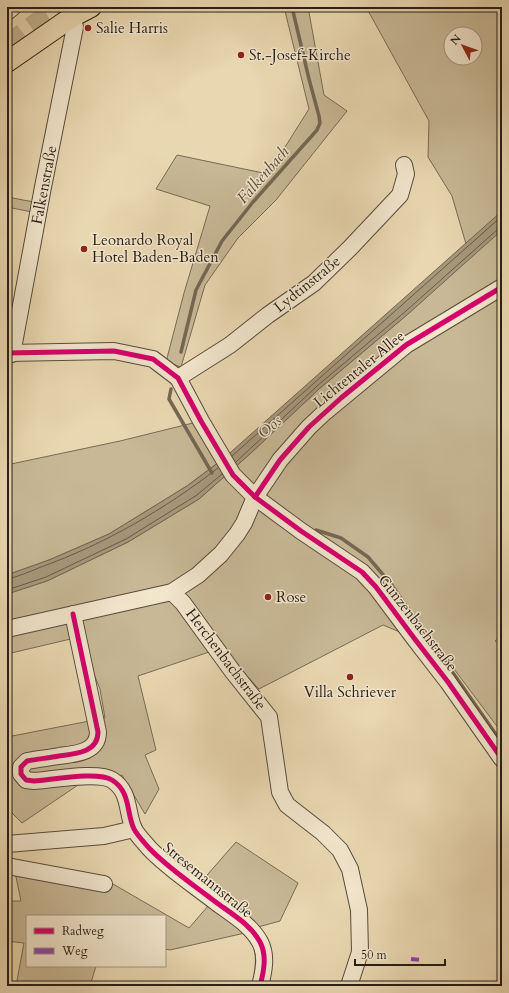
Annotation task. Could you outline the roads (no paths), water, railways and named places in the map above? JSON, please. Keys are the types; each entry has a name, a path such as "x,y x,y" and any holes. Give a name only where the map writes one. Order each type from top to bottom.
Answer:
{"main road":[{"path":"7,62 72,17 91,7"}],"street":[{"path":"7,12 13,7"},
{"name":"Falkenstraße","path":"9,353 75,27 72,17"},
{"name":"Lydtinstraße","path":"178,378 230,345 324,273 400,195 406,174 404,165"},
{"name":"Lichtentaler Allee","path":"7,629 172,592 198,575 221,554 244,523 254,497 280,460 309,427 406,345 502,287"},
{"path":"9,353 114,351 153,359 178,378"},
{"name":"Gunzenbachstraße","path":"178,378 233,475 254,497 362,572 376,587 448,682 502,758"},
{"name":"Herchenbachstraße","path":"172,592 184,603 233,672 269,716 280,792 287,804 323,833 340,850 350,869 359,910 360,952 349,986"},
{"name":"Stresemannstraße","path":"73,614 98,738 95,743 79,754 27,761 21,767 20,771 23,777 34,781 92,776 111,779 127,800 134,829 148,846 173,870 239,919 259,940 264,951 264,964 260,986"},
{"path":"7,844 104,836 134,829"},
{"path":"7,866 104,884"}],"water":[{"name":"Oos","path":"502,211 502,230 408,314 319,389 251,453 199,499 128,542 47,581 7,594 7,575 49,560 109,534 187,486 223,459"}],"waterway":[{"name":"Falkenbach","path":"181,352 196,290 222,241 253,202 317,130 320,123 292,7"},
{"name":"Falkenbach","path":"171,389 169,399 212,473"},
{"path":"316,530 341,538 368,557 391,584 502,743"}],"tunnel":[{"path":"7,45 39,21 63,7"}],"place":[{"name":"Salie Harris","path":"88,28"},
{"name":"St.-Josef-Kirche","path":"241,55"},
{"name":"Leonardo Royal Hotel Baden-Baden","path":"84,249"},
{"name":"Rose","path":"268,597"},
{"name":"Villa Schriever","path":"350,677"}]}
